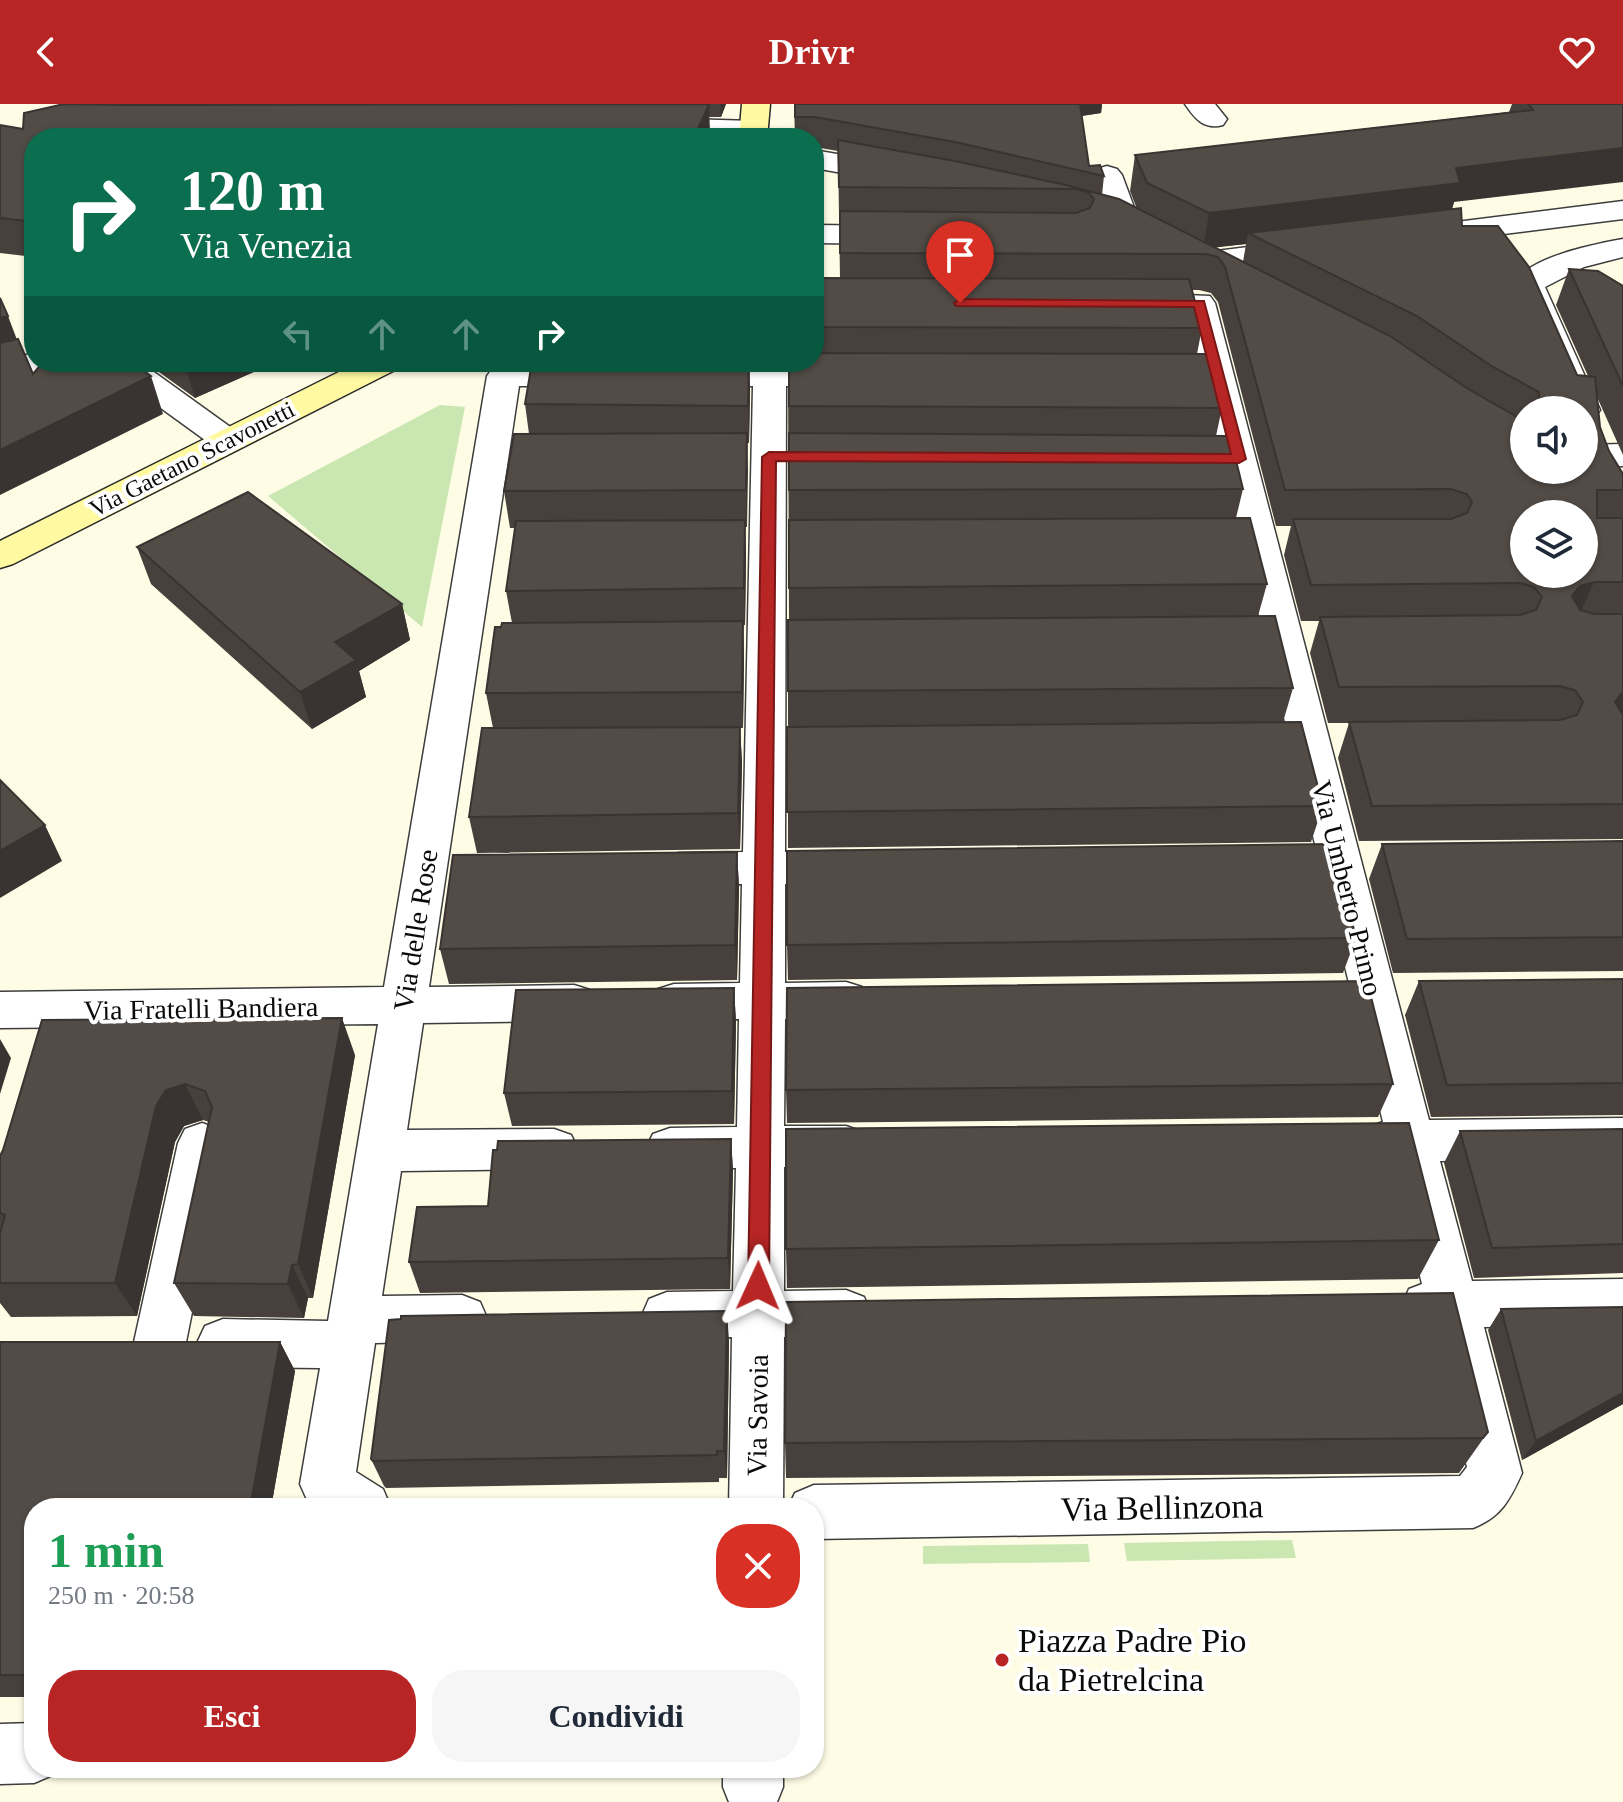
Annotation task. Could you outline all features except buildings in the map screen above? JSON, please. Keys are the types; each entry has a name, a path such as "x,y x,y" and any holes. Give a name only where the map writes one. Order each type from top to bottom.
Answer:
{"main road":[{"name":"Via Gaetano Scavonetti","path":"0,556 365,372"}],"street":[{"path":"634,119 754,124"},
{"path":"824,161 924,179"},
{"name":"Via Umberto Primo","path":"1107,175 1171,256 1223,459 1260,541 1311,741 1357,861 1376,994 1495,1473"},
{"path":"1404,237 1623,210"},
{"path":"1084,213 1171,256 1241,284"},
{"path":"826,234 932,235"},
{"path":"1106,303 1171,256 1341,245"},
{"path":"1577,396 1528,284 1550,269 1590,254 1623,248"},
{"path":"0,372 24,366"},
{"path":"133,372 228,441"},
{"path":"663,376 724,372"},
{"name":"Via Savoia","path":"756,1498 770,372"},
{"path":"810,372 878,377"},
{"name":"Via delle Rose","path":"345,1496 351,1332 425,872 460,748 493,543 507,455 504,376 618,376"},
{"path":"1295,861 1357,861"},
{"path":"640,869 889,866"},
{"path":"425,872 471,871"},
{"path":"1328,995 1422,994"},
{"name":"Via Fratelli Bandiera","path":"0,1010 888,1000"},
{"path":"38,1053 51,1010"},
{"path":"1349,1141 1623,1138"},
{"path":"202,1143 138,1342 351,1332 509,1318"},
{"path":"380,1151 887,1146"},
{"path":"1376,1306 1623,1302"},
{"path":"618,1316 885,1312"},
{"name":"Via Bellinzona","path":"824,1512 1473,1502 1495,1473"},
{"path":"0,1754 24,1753"}],"green space":[{"path":"440,405 465,407 422,627 268,496"},
{"path":"1292,1540 1296,1558 1127,1561 1124,1543"},
{"path":"1088,1544 1090,1562 923,1564 923,1546"}],"place":[{"name":"Piazza Padre Pio da Pietrelcina","path":"1002,1660"}],"route":[{"path":"758,1286 769,457 1239,459 1199,303 960,303"}]}
